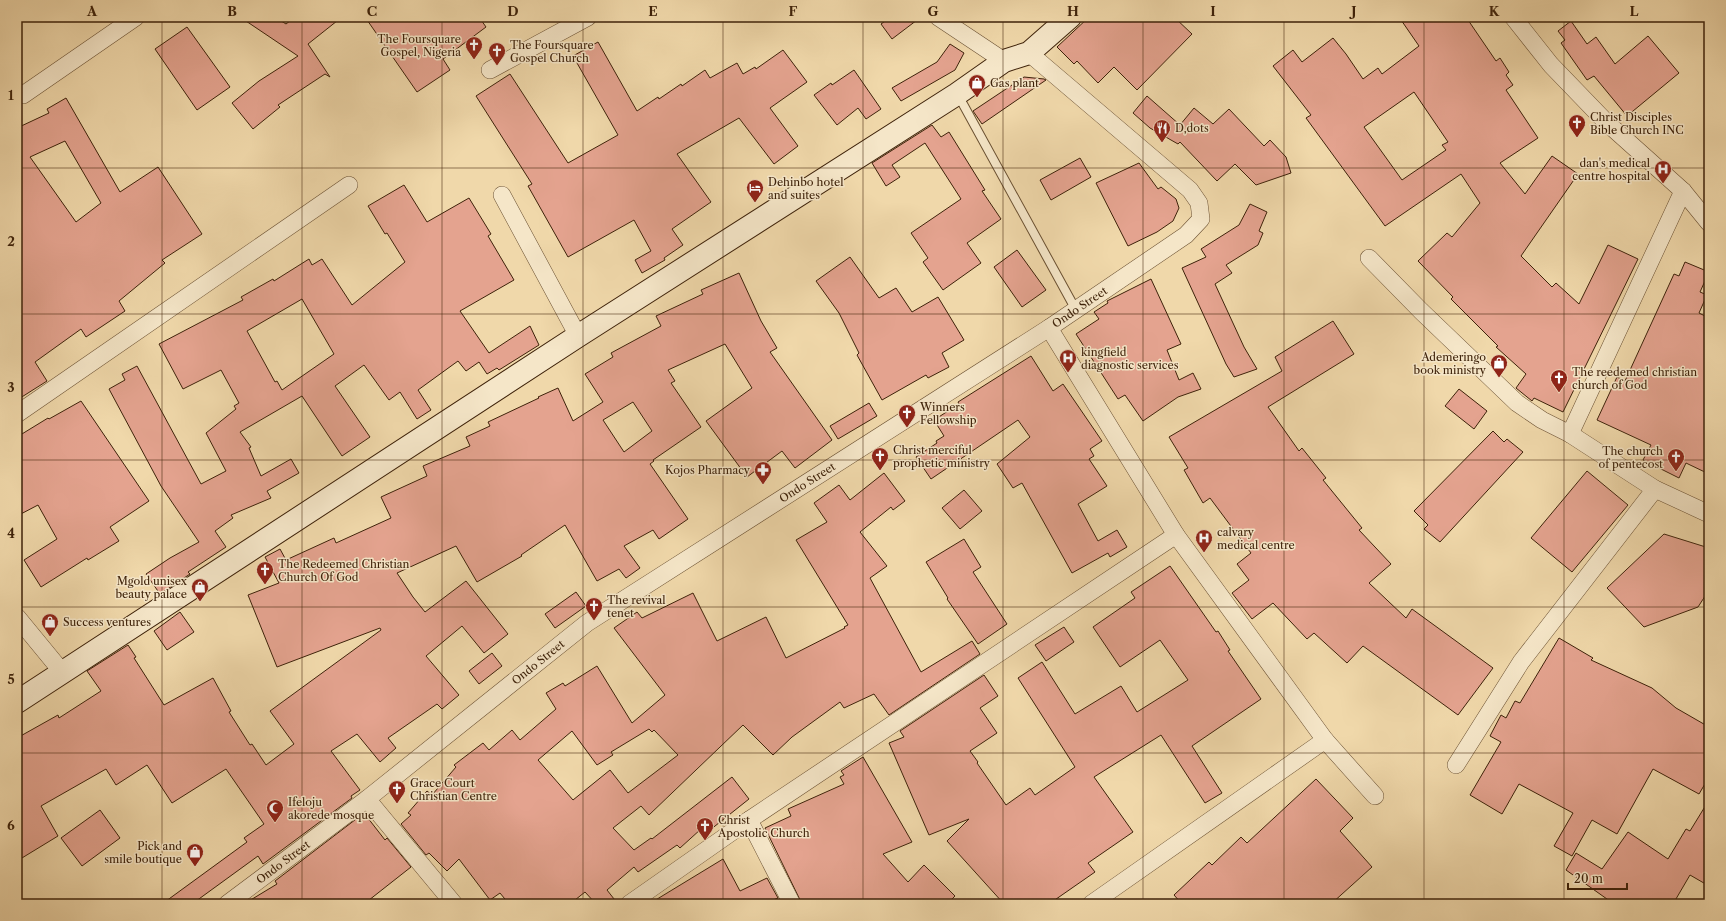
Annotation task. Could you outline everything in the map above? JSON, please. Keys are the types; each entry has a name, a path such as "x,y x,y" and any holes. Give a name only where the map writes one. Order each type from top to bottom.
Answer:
{"street":[{"path":"23,95 136,17"},
{"path":"490,70 588,17"},
{"path":"938,17 1004,61"},
{"path":"17,702 578,336 957,94 1004,61 1029,53 1070,17"},
{"path":"1513,17 1551,65 1606,122 1683,191 1709,223"},
{"name":"Ondo Street","path":"228,904 367,799 587,623 1050,328 1186,235 1201,219 1199,203 1190,190 1029,53"},
{"path":"17,414 349,185"},
{"path":"1570,434 1683,191"},
{"path":"502,195 578,336"},
{"path":"1369,258 1421,311 1517,403 1542,420 1570,434 1655,489 1709,514"},
{"path":"1050,328 1176,534 1325,740 1375,796"},
{"path":"1456,765 1521,662 1655,489"},
{"path":"629,904 749,820 1176,534"},
{"path":"17,617 63,673"},
{"path":"1091,904 1325,740"},
{"path":"367,799 454,904"},
{"path":"749,820 792,904"}],"lane":[{"path":"957,94 1076,310"}],"building":[{"path":"240,17 275,17 286,24 295,17 342,17 308,44 330,77 325,74 278,105 280,107 253,129 232,103 259,81 298,56"},
{"path":"365,17 479,17 486,27 443,59 450,70 417,92"},
{"path":"891,17 921,17 892,39 881,24"},
{"path":"1089,17 1174,17 1192,34 1137,90 1114,67 1098,83 1077,61 1074,64 1057,47"},
{"path":"1399,17 1466,17 1496,61 1500,58 1509,72 1506,75 1513,85 1506,90 1538,138 1500,163 1525,194 1552,156 1578,174 1521,256 1552,287 1556,283 1579,304 1608,245 1638,259 1563,412 1534,398 1532,401 1516,388 1526,374 1496,347 1498,346 1451,299 1453,297 1418,261 1447,233 1452,237 1480,203 1461,174 1385,226 1306,118 1311,115 1273,66 1293,50 1302,62 1333,38 1363,79 1378,68 1382,74 1419,46","holes":["1414,92 1448,142 1442,145 1446,150 1402,180 1364,127"]},
{"path":"1571,21 1587,44 1596,37 1615,64 1648,36 1679,73 1627,116 1594,76 1587,80 1561,43 1565,40 1558,31"},
{"path":"187,27 230,87 197,110 155,49"},
{"path":"598,42 637,111 658,97 659,99 681,84 682,86 705,70 710,78 737,63 743,74 755,67 756,69 783,50 807,82 770,108 798,146 774,164 739,118 677,154 711,202 672,229 683,245 664,258 665,260 642,273 635,260 651,251 634,220 568,257 528,186 532,184 476,96 510,74 568,163 618,135 573,56"},
{"path":"950,44 964,53 955,70 901,101 892,88 937,62"},
{"path":"854,70 881,109 866,119 858,108 837,125 814,95"},
{"path":"1024,77 1046,80 982,124 973,111"},
{"path":"1147,96 1180,125 1194,108 1213,124 1229,109 1264,146 1270,140 1286,157 1291,173 1256,185 1235,164 1217,181 1180,142 1178,144 1150,128 1133,113"},
{"path":"66,98 120,192 158,167 202,234 162,260 165,263 119,301 125,311 86,337 81,329 35,362 47,381 17,400 17,128 49,113 47,109","holes":["65,141 101,203 76,222 30,157"]},
{"path":"932,125 941,137 949,132 985,190 982,191 1001,219 967,243 981,263 943,290 923,262 928,258 911,233 961,199 925,143 892,165 900,177 886,186 872,163"},
{"path":"1080,158 1091,177 1051,200 1040,180"},
{"path":"1139,163 1158,189 1161,187 1176,199 1179,208 1173,221 1157,232 1128,246 1096,183"},
{"path":"404,185 427,222 469,198 491,234 488,236 514,280 460,311 489,353 530,326 539,345 499,370 497,368 487,374 479,362 466,371 458,361 418,390 431,410 417,419 400,392 389,400 364,365 335,386 370,437 342,456 302,396 240,432 251,447 249,448 261,476 291,459 299,473 267,491 271,498 231,515 233,518 215,531 226,547 188,572 190,574 160,594 146,574 170,558 199,542 161,486 109,389 125,380 122,374 137,366 201,484 226,471 206,433 236,409 234,406 239,403 221,370 183,389 159,344 243,300 241,297 273,279 274,281 309,259 312,265 322,259 352,305 405,262 387,233 385,234 368,206","holes":["302,299 334,354 282,390 277,381 275,382 247,331"]},
{"path":"1250,204 1267,212 1259,231 1263,233 1258,245 1226,265 1232,273 1215,284 1244,347 1257,369 1234,377 1226,364 1182,268 1206,257 1201,249 1239,225"},
{"path":"1017,250 1046,290 1022,307 994,267"},
{"path":"850,257 879,298 896,288 912,312 938,297 964,340 942,353 949,367 928,378 926,375 882,400 857,355 859,353 839,313 816,281"},
{"path":"1685,262 1709,272 1700,292 1707,295 1699,313 1709,318 1709,474 1686,463 1679,478 1643,460 1651,445 1597,420 1617,377 1625,381 1674,274 1679,276"},
{"path":"739,273 761,321 777,348 770,352 832,440 795,468 782,451 747,477 706,421 752,388 725,344 668,370 675,381 671,383 701,427 653,460 654,461 650,464 688,519 659,539 653,530 624,546 640,568 626,578 619,569 597,581 565,525 521,555 522,556 477,582 456,546 397,573 425,612 466,581 508,634 484,653 462,626 426,656 459,695 442,709 437,704 388,738 396,748 380,762 357,734 331,751 360,790 351,796 352,798 263,864 258,856 192,904 162,904 247,842 244,838 264,824 226,769 172,803 147,765 116,785 106,769 41,806 58,836 17,861 17,738 58,715 59,718 101,691 87,671 128,645 136,657 134,658 164,705 213,678 231,711 229,712 250,745 252,744 266,765 294,744 270,711 381,630 380,628 277,667 248,595 279,583 265,557 280,549 286,560 334,538 336,543 391,518 381,497 427,476 423,466 470,446 466,437 490,426 488,422 558,388 573,421 603,402 585,374 613,357 611,353 661,326 656,316 703,294 701,290","holes":["633,402 652,431 624,452 603,420"]},
{"path":"1151,279 1181,344 1167,350 1179,380 1193,373 1201,389 1178,397 1143,421 1125,395 1118,399 1076,334 1099,319 1094,312 1108,303 1107,301"},
{"path":"1333,321 1354,354 1268,407 1299,451 1302,448 1326,478 1323,480 1362,528 1359,530 1391,564 1369,583 1406,618 1412,609 1493,668 1458,715 1363,646 1347,663 1314,633 1307,639 1273,603 1252,619 1232,593 1249,580 1237,564 1251,553 1210,498 1203,503 1184,470 1188,468 1169,437 1282,371 1275,357"},
{"path":"1031,356 1053,391 1063,384 1102,441 1090,449 1094,456 1089,459 1107,486 1078,504 1098,541 1117,530 1127,547 1110,557 1108,553 1072,573 1022,483 1013,488 997,464 1030,437 1018,420 931,479 916,457 937,443 936,441 944,436 934,420 959,404 958,402"},
{"path":"1459,389 1487,411 1474,429 1445,406"},
{"path":"81,401 149,501 110,527 119,541 88,560 87,558 41,587 24,560 57,539 38,505 17,516 17,437 48,418 49,419"},
{"path":"869,403 877,416 838,439 830,426"},
{"path":"1493,431 1504,442 1507,439 1523,452 1440,542 1424,529 1428,525 1414,511"},
{"path":"1587,471 1628,505 1572,572 1531,538"},
{"path":"884,473 905,501 893,510 891,507 860,532 887,566 870,578 921,672 972,641 980,654 889,715 874,694 844,708 840,702 792,737 773,755 743,725 649,815 641,806 613,828 634,850 651,838 652,839 732,777 749,799 705,834 701,829 680,848 677,845 638,872 634,867 607,890 618,904 596,904 585,892 570,904 509,904 500,893 490,900 459,859 447,871 429,853 426,855 401,824 411,815 408,813 427,791 432,795 456,767 454,765 483,743 489,750 512,730 520,740 556,709 546,693 563,683 565,686 597,666 632,723 665,695 614,628 637,612 642,618 693,593 717,641 766,617 786,658 845,628 844,627 848,625 796,540 827,522 814,503 839,485 850,500","holes":["649,729 652,732 654,730 678,755 628,793 610,770 573,800 538,760 572,731 597,765 613,755 611,752"]},
{"path":"964,490 982,511 960,529 942,508"},
{"path":"1664,534 1709,548 1709,590 1698,607 1644,627 1607,588"},
{"path":"964,539 981,567 973,572 1007,624 978,644 947,599 948,598 926,562"},
{"path":"1170,566 1216,632 1218,631 1230,650 1228,651 1261,699 1192,746 1222,793 1205,803 1161,735 1094,777 1133,832 1088,863 1095,872 1049,904 1004,904 947,841 969,819 929,835 889,743 904,737 900,731 984,675 998,696 980,708 997,733 970,751 1006,805 1030,788 1035,795 1075,767 1018,678 1042,662 1075,714 1121,686 1137,712 1188,680 1160,640 1120,667 1093,627 1135,598 1131,592"},
{"path":"576,592 586,606 555,628 545,614"},
{"path":"180,612 194,632 167,650 154,631"},
{"path":"1064,627 1074,642 1046,661 1035,645"},
{"path":"1559,638 1593,658 1591,660 1652,688 1676,708 1709,727 1709,777 1699,794 1653,769 1617,834 1592,820 1572,856 1554,846 1573,813 1519,784 1502,814 1470,795 1501,742 1490,736 1501,715 1506,718 1515,701 1520,703"},
{"path":"492,653 502,666 479,684 469,671"},
{"path":"863,757 912,842 883,854 908,882 924,865 955,896 947,904 802,904 765,828 791,816 788,809 844,784 840,777 844,775 841,771"},
{"path":"1316,779 1353,818 1340,831 1372,867 1331,904 1182,904 1174,895 1209,862 1212,865 1241,837 1247,843"},
{"path":"1709,800 1709,886 1690,875 1673,904 1614,904 1566,870 1576,853 1602,869 1628,832 1668,859 1686,829 1690,831"},
{"path":"100,810 120,838 82,866 61,838"},
{"path":"364,813 385,840 387,838 411,867 364,904 244,904 277,884 275,881"},
{"path":"723,859 740,891 767,878 778,898 763,904 649,904"}],"place":[{"name":"The Foursquare Gospel, Nigeria","path":"474,60"},
{"name":"The Foursquare Gospel Church","path":"497,66"},
{"name":"Gas plant","path":"977,98"},
{"name":"Christ Disciples Bible Church INC","path":"1577,138"},
{"name":"D,dots","path":"1162,143"},
{"name":"dan's medical centre hospital","path":"1663,184"},
{"name":"Dehinbo hotel and suites","path":"755,203"},
{"name":"kingfield diagnostic services","path":"1068,373"},
{"name":"Ademeringo book ministry","path":"1499,378"},
{"name":"The reedemed christian church of God","path":"1559,393"},
{"name":"Winners Fellowship","path":"907,428"},
{"name":"Christ merciful prophetic ministry","path":"880,471"},
{"name":"The church of pentecost","path":"1676,472"},
{"name":"Kojos Pharmacy","path":"763,485"},
{"name":"calvary medical centre","path":"1204,553"},
{"name":"The Redeemed Christian Church Of God","path":"265,585"},
{"name":"Mgold unisex beauty palace","path":"200,602"},
{"name":"The revival tenet","path":"594,621"},
{"name":"Success ventures","path":"50,637"},
{"name":"Grace Court Christian Centre","path":"397,804"},
{"name":"Ifeloju akorede mosque","path":"275,823"},
{"name":"Christ Apostolic Church","path":"705,841"},
{"name":"Pick and smile boutique","path":"195,867"}]}
